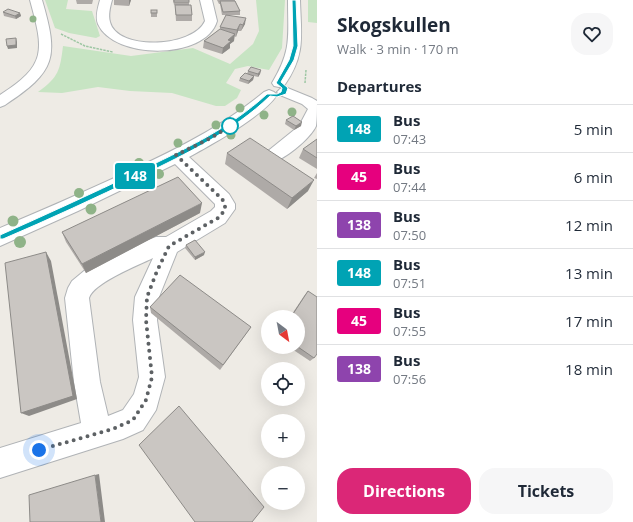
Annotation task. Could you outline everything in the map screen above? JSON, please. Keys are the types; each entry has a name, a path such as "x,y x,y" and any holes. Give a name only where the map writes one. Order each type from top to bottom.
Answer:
{"street":[{"path":"0,102 28,83 43,66 46,48 36,0"},
{"path":"106,0 103,9 104,23 112,36 138,46 153,47 178,44 198,37 207,28 211,20 206,0"},
{"path":"0,237 62,211 211,138 230,126 277,90 292,60 296,46 294,0"},
{"path":"274,155 306,130 312,123 317,108 307,101 277,90"},
{"path":"96,434 87,382 77,298 80,288 92,278 156,246 169,246 218,218 225,210 225,204 222,199 176,155"},
{"path":"0,463 65,442 96,434 133,420 146,400 152,377 146,320 147,297 169,246"}],"path":[{"path":"56,34 69,37 78,44 116,53 133,51 138,46"}],"green space":[{"path":"45,0 68,0 66,9 92,11 100,36 96,38 69,33 55,28"},
{"path":"256,0 285,0 282,48 269,70 248,66 235,69 226,83 241,90 237,98 225,106 216,106 172,93 130,91 98,87 62,93 38,92 50,82 57,72 61,61 63,46 131,56 193,48 230,64 253,44 259,31"},
{"path":"308,0 317,0 317,23 308,22"}],"building":[{"path":"174,0 189,0 189,2 174,2"},
{"path":"220,1 235,1 240,11 223,12"},
{"path":"175,5 191,5 192,15 176,15"},
{"path":"8,9 20,13 15,16 3,12"},
{"path":"151,10 157,10 157,13 151,13"},
{"path":"226,15 246,18 243,25 240,24 237,30 220,27"},
{"path":"220,29 235,34 228,40 231,41 223,48 204,41"},
{"path":"16,38 16,45 7,46 6,39"},
{"path":"251,67 261,70 258,74 248,71"},
{"path":"245,73 254,76 249,81 240,78"},
{"path":"293,116 302,122 296,126 286,120"},
{"path":"250,138 314,180 292,198 227,153"},
{"path":"317,139 317,158 303,149"},
{"path":"178,177 202,203 82,264 62,232"},
{"path":"195,240 205,252 195,257 186,245"},
{"path":"46,252 73,396 21,413 5,263"},
{"path":"180,275 251,327 223,365 150,307"},
{"path":"308,291 317,297 317,354 314,358 305,352 305,310 296,310"},
{"path":"179,406 261,503 262,510 252,522 195,522 139,445"},
{"path":"95,475 101,522 30,522 29,495"}],"bus line":[{"name":"148","path":"0,237 62,211 160,164 211,138 230,126 269,95 277,96 284,93 286,90 283,85 279,83 292,60 296,46 294,0"}],"route":[{"path":"39,450 113,429 133,420 146,400 152,377 146,320 147,297 157,271 169,246 218,218 225,210 225,204 222,199 204,180 176,155 211,138 230,126"}]}
